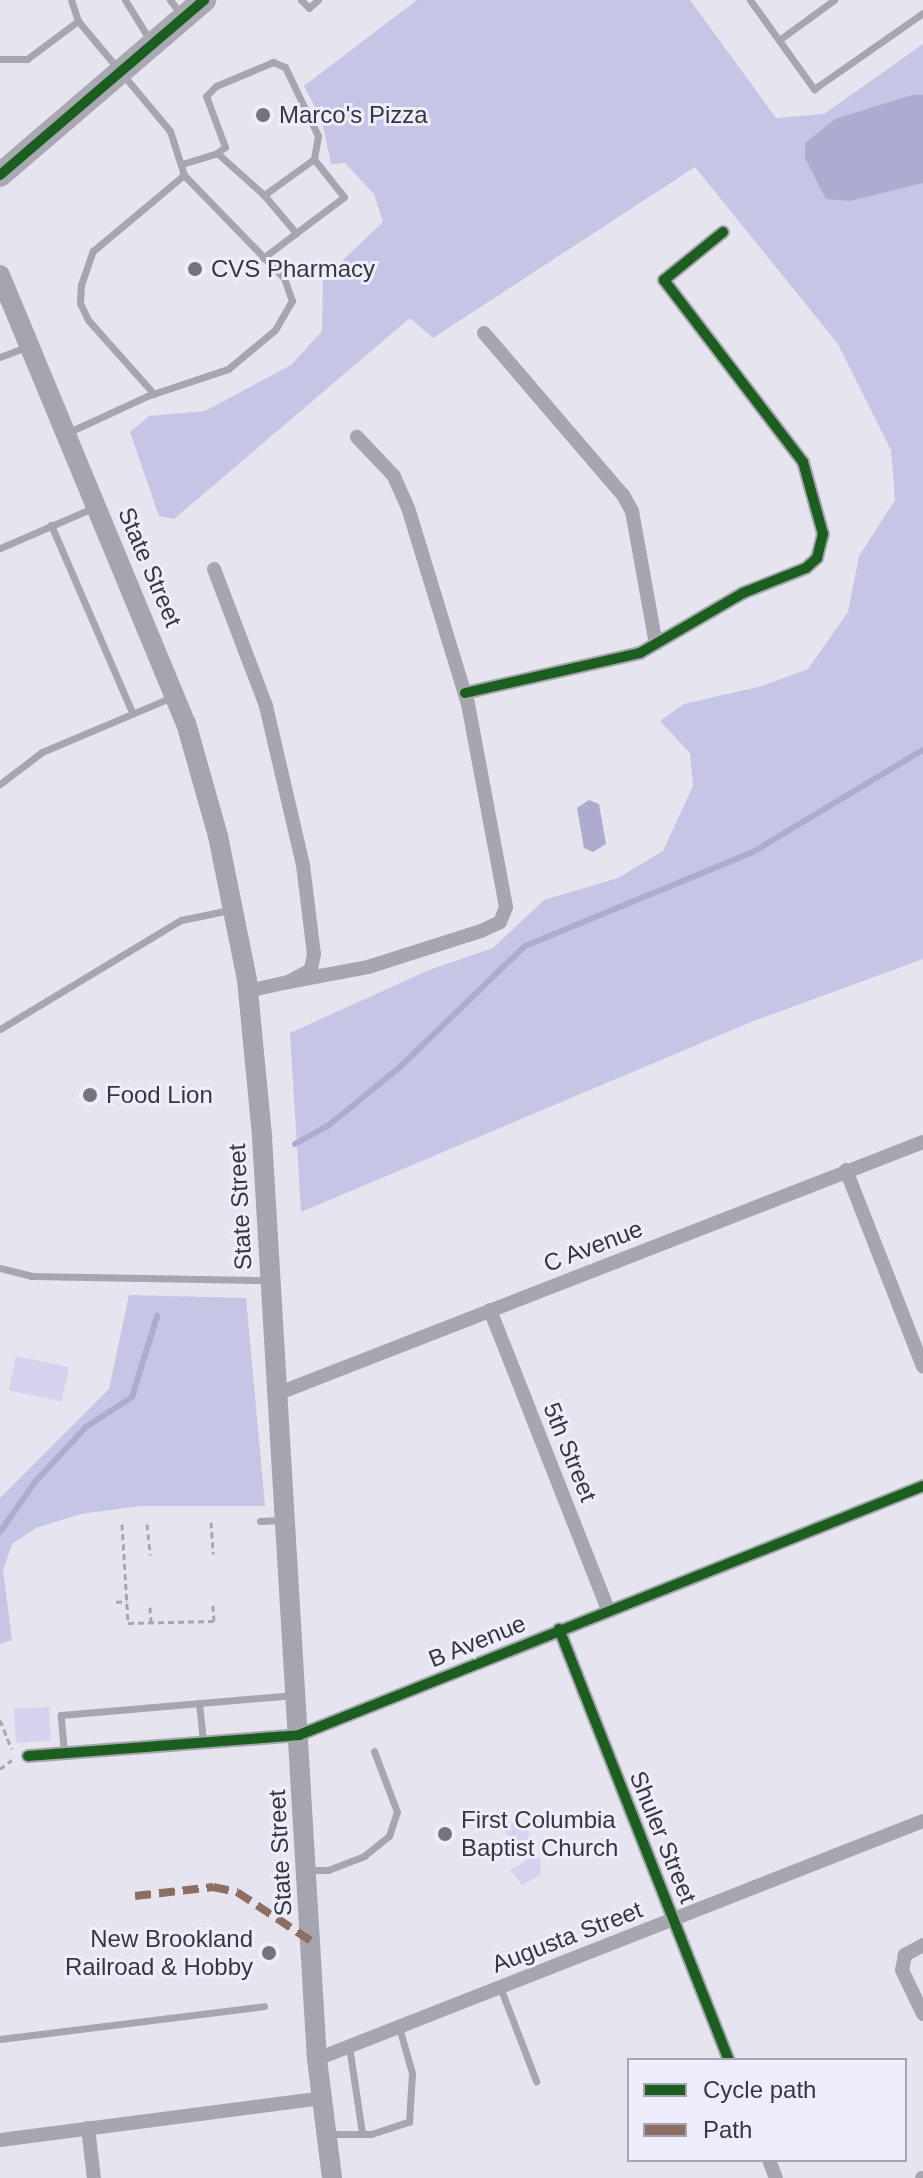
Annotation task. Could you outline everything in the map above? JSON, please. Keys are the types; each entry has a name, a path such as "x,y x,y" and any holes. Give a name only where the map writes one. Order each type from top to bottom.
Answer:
{"main road":[{"path":"0,175 152,44 177,8 204,0"},
{"name":"State Street","path":"0,275 176,696 214,822 234,910 248,991 271,1280 317,2059 332,2178"}],"street":[{"path":"465,693 640,653 743,593 806,568 817,558 823,534 803,462 664,280 723,232"},
{"path":"484,333 623,495 632,511 656,644"},
{"path":"248,991 368,967 500,922 506,907 504,879 465,693 408,508 394,476 357,437"},
{"path":"214,569 266,706 303,865 314,954 311,970 288,982"},
{"name":"C Avenue","path":"279,1393 923,1142"},
{"path":"846,1170 923,1366"},
{"name":"5th Street","path":"490,1310 608,1609"},
{"name":"B Avenue","path":"28,1756 299,1735 608,1609 923,1486"},
{"name":"Shuler Street","path":"559,1629 728,2058"},
{"name":"Augusta Street","path":"317,2059 923,1821"},
{"path":"923,1945 905,1955 902,1970 923,2014"},
{"path":"0,2140 322,2098"},
{"path":"88,2128 94,2178"}],"lane":[{"path":"65,434 154,394 228,369 275,330 292,301 284,278 184,175 160,116 78,21 71,0"},
{"path":"125,0 152,44"},
{"path":"301,0 309,8 318,0"},
{"path":"750,0 814,89 923,13"},
{"path":"779,40 834,0"},
{"path":"0,59 27,59 78,21"},
{"path":"182,164 217,153 225,147 206,96 216,86 273,62 285,67 318,136 314,159 264,195"},
{"path":"217,153 264,195 296,233"},
{"path":"263,258 344,197 314,159"},
{"path":"154,394 88,320 80,303 81,285 93,251 184,175"},
{"path":"0,357 28,346"},
{"path":"0,548 96,506"},
{"path":"51,525 132,712"},
{"path":"0,784 42,752 176,696"},
{"path":"0,1029 181,920 234,910"},
{"path":"0,1268 46,1277 271,1280"},
{"path":"260,1521 287,1520"},
{"path":"64,1753 61,1715 297,1695"},
{"path":"199,1703 203,1742"},
{"path":"307,1870 328,1870 364,1856 389,1836 397,1812 374,1751"},
{"path":"500,1987 536,2081"},
{"path":"0,2039 264,2006"},
{"path":"326,2134 362,2133 409,2122 412,2073 399,2027"},
{"path":"349,2046 362,2133"}],"path":[{"path":"211,1522 213,1554"},
{"path":"122,1524 128,1623 214,1621 213,1605"},
{"path":"147,1524 150,1555"},
{"path":"116,1602 127,1601"},
{"path":"150,1607 151,1622"},
{"path":"0,1720 13,1743 12,1760 0,1769"}],"shaded area":[{"path":"417,0 690,0 776,118 824,114 923,44 923,959 751,1022 301,1212 290,1033 429,970 493,948 544,900 618,878 663,851 693,786 690,753 660,721 684,704 762,686 808,669 848,612 859,556 895,500 891,450 838,344 695,167 433,338 410,318 174,519 159,516 130,432 149,416 205,411 291,365 322,331 323,279 383,222 374,194 345,163 331,164 322,120 304,86"},
{"path":"912,95 923,95 923,183 850,201 826,199 805,158 805,143 835,119"},
{"path":"589,800 599,804 606,844 593,852 584,848 577,808"},
{"path":"129,1295 246,1298 265,1506 139,1506 81,1514 36,1528 12,1544 3,1570 12,1640 0,1644 0,1498 109,1389"},
{"path":"16,1356 69,1367 62,1401 9,1390"},
{"path":"49,1707 51,1741 16,1743 14,1709"},
{"path":"518,1818 529,1832 526,1854 520,1856 505,1830"},
{"path":"535,1855 540,1858 541,1875 522,1885 510,1870"}],"waterway":[{"path":"295,1144 329,1125 401,1066 525,946 753,852 923,750"},
{"path":"0,1532 35,1482 86,1427 132,1397 157,1316"}],"marked path":[{"path":"135,1896 213,1887 237,1892 311,1941"}],"cycle path":[{"path":"0,175 204,0"},
{"path":"465,693 640,653 743,593 806,568 817,558 823,534 803,462 664,280 723,232"},
{"path":"28,1756 299,1735 923,1486"},
{"path":"559,1629 728,2058"}],"place":[{"name":"Marco's Pizza","path":"263,115"},
{"name":"CVS Pharmacy","path":"195,269"},
{"name":"Food Lion","path":"90,1095"},
{"name":"First Columbia Baptist Church","path":"445,1834"},
{"name":"New Brookland Railroad & Hobby","path":"269,1953"}]}
